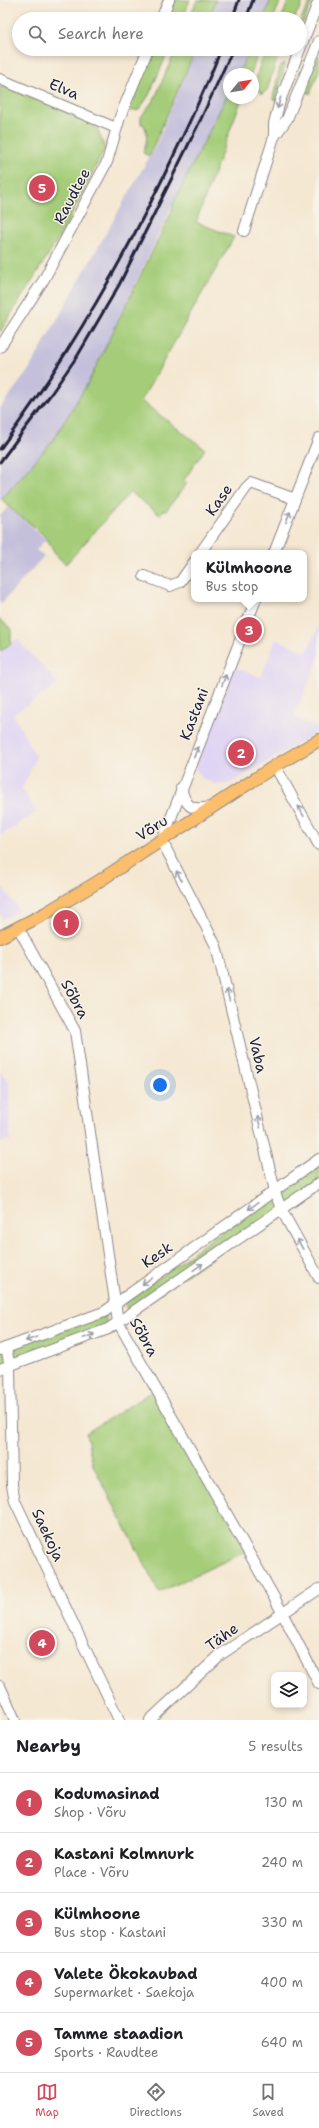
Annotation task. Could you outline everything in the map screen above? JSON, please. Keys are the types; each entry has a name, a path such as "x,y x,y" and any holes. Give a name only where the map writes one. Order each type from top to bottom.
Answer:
{"main road":[{"name":"Võru","path":"0,937 19,929 162,841 211,807 319,740"}],"street":[{"path":"164,12 169,0"},
{"path":"307,31 319,0"},
{"path":"244,231 274,137 291,110 319,41"},
{"name":"Raudtee","path":"0,347 43,281 107,162 116,128 145,56"},
{"path":"274,137 274,123 280,101 297,56"},
{"name":"Elva","path":"0,79 116,128"},
{"path":"275,550 319,438"},
{"name":"Kase","path":"202,550 251,483 295,499"},
{"path":"144,576 170,586 180,582 191,566"},
{"name":"Kastani","path":"162,841 181,788 255,602"},
{"path":"275,766 319,845"},
{"path":"181,788 184,800 189,805 200,809 211,807"},
{"name":"Vaba","path":"162,841 216,946 275,1190 281,1209 319,1278"},
{"name":"Sõbra","path":"19,929 75,1030 118,1322 282,1614 319,1684"},
{"name":"Kesk","path":"3,1349 104,1312 319,1159"},
{"path":"0,1369 108,1329 319,1183"},
{"name":"Saekoja","path":"3,1349 10,1366 12,1485 15,1501 119,1720"},
{"name":"Tähe","path":"150,1720 220,1655 319,1589"},
{"path":"0,1686 15,1720"}],"shaded area":[{"path":"216,0 271,0 266,12 211,12"},
{"path":"193,56 247,56 241,68 223,68 223,104 174,202 88,383 53,440 0,501 0,408 28,371 156,145"},
{"path":"8,507 46,539 36,550 44,556 0,605 0,516"},
{"path":"319,625 319,657 294,716 319,729 319,731 231,783 217,785 203,779 197,771 195,765 234,667 261,677 276,639 307,652"},
{"path":"17,639 59,684 13,714 36,757 22,789 37,812 0,836 0,652"},
{"path":"0,884 19,910 3,919 0,914"},
{"path":"0,1071 9,1082 10,1140 0,1143"}],"green space":[{"path":"175,0 190,0 185,12 170,12"},
{"path":"197,0 216,0 211,12 192,12"},
{"path":"271,0 281,0 276,12 266,12"},
{"path":"289,0 304,0 298,12 284,12"},
{"path":"311,0 313,0 307,14 307,12 305,12"},
{"path":"319,55 319,70 310,94 306,91 305,87"},
{"path":"151,56 166,56 149,95 139,110 129,111"},
{"path":"173,56 193,56 149,156 143,153 146,135 144,125 141,124 141,117 155,98"},
{"path":"247,56 257,56 253,68 241,68"},
{"path":"264,56 278,56 267,90 262,94 259,90 259,69"},
{"path":"285,63 276,101 273,98 280,66"},
{"path":"0,85 95,124 105,148 64,229 0,332"},
{"path":"223,104 240,104 196,222 234,237 141,401 205,449 184,480 187,483 165,512 163,510 160,515 130,492 66,564 57,555 46,538 12,510 2,499 53,440 88,383 172,211 174,202"},
{"path":"0,619 11,629 11,643 0,652"},
{"path":"319,1159 319,1183 128,1315 125,1303"},
{"path":"104,1312 108,1329 0,1369 0,1350"},
{"path":"156,1389 247,1551 159,1592 93,1465 86,1433"}],"railway":[{"path":"235,12 239,0"},
{"path":"249,12 253,0"},
{"path":"0,449 49,379 94,307 115,270 173,157 218,56"},
{"path":"0,462 78,355 119,285 200,121 230,56"}],"place":[{"name":"Tamme staadion","path":"42,188"},
{"name":"Külmhoone","path":"249,630"},
{"name":"Kastani Kolmnurk","path":"241,753"},
{"name":"Kodumasinad","path":"66,923"},
{"name":"Valete Ökokaubad","path":"42,1643"}]}
